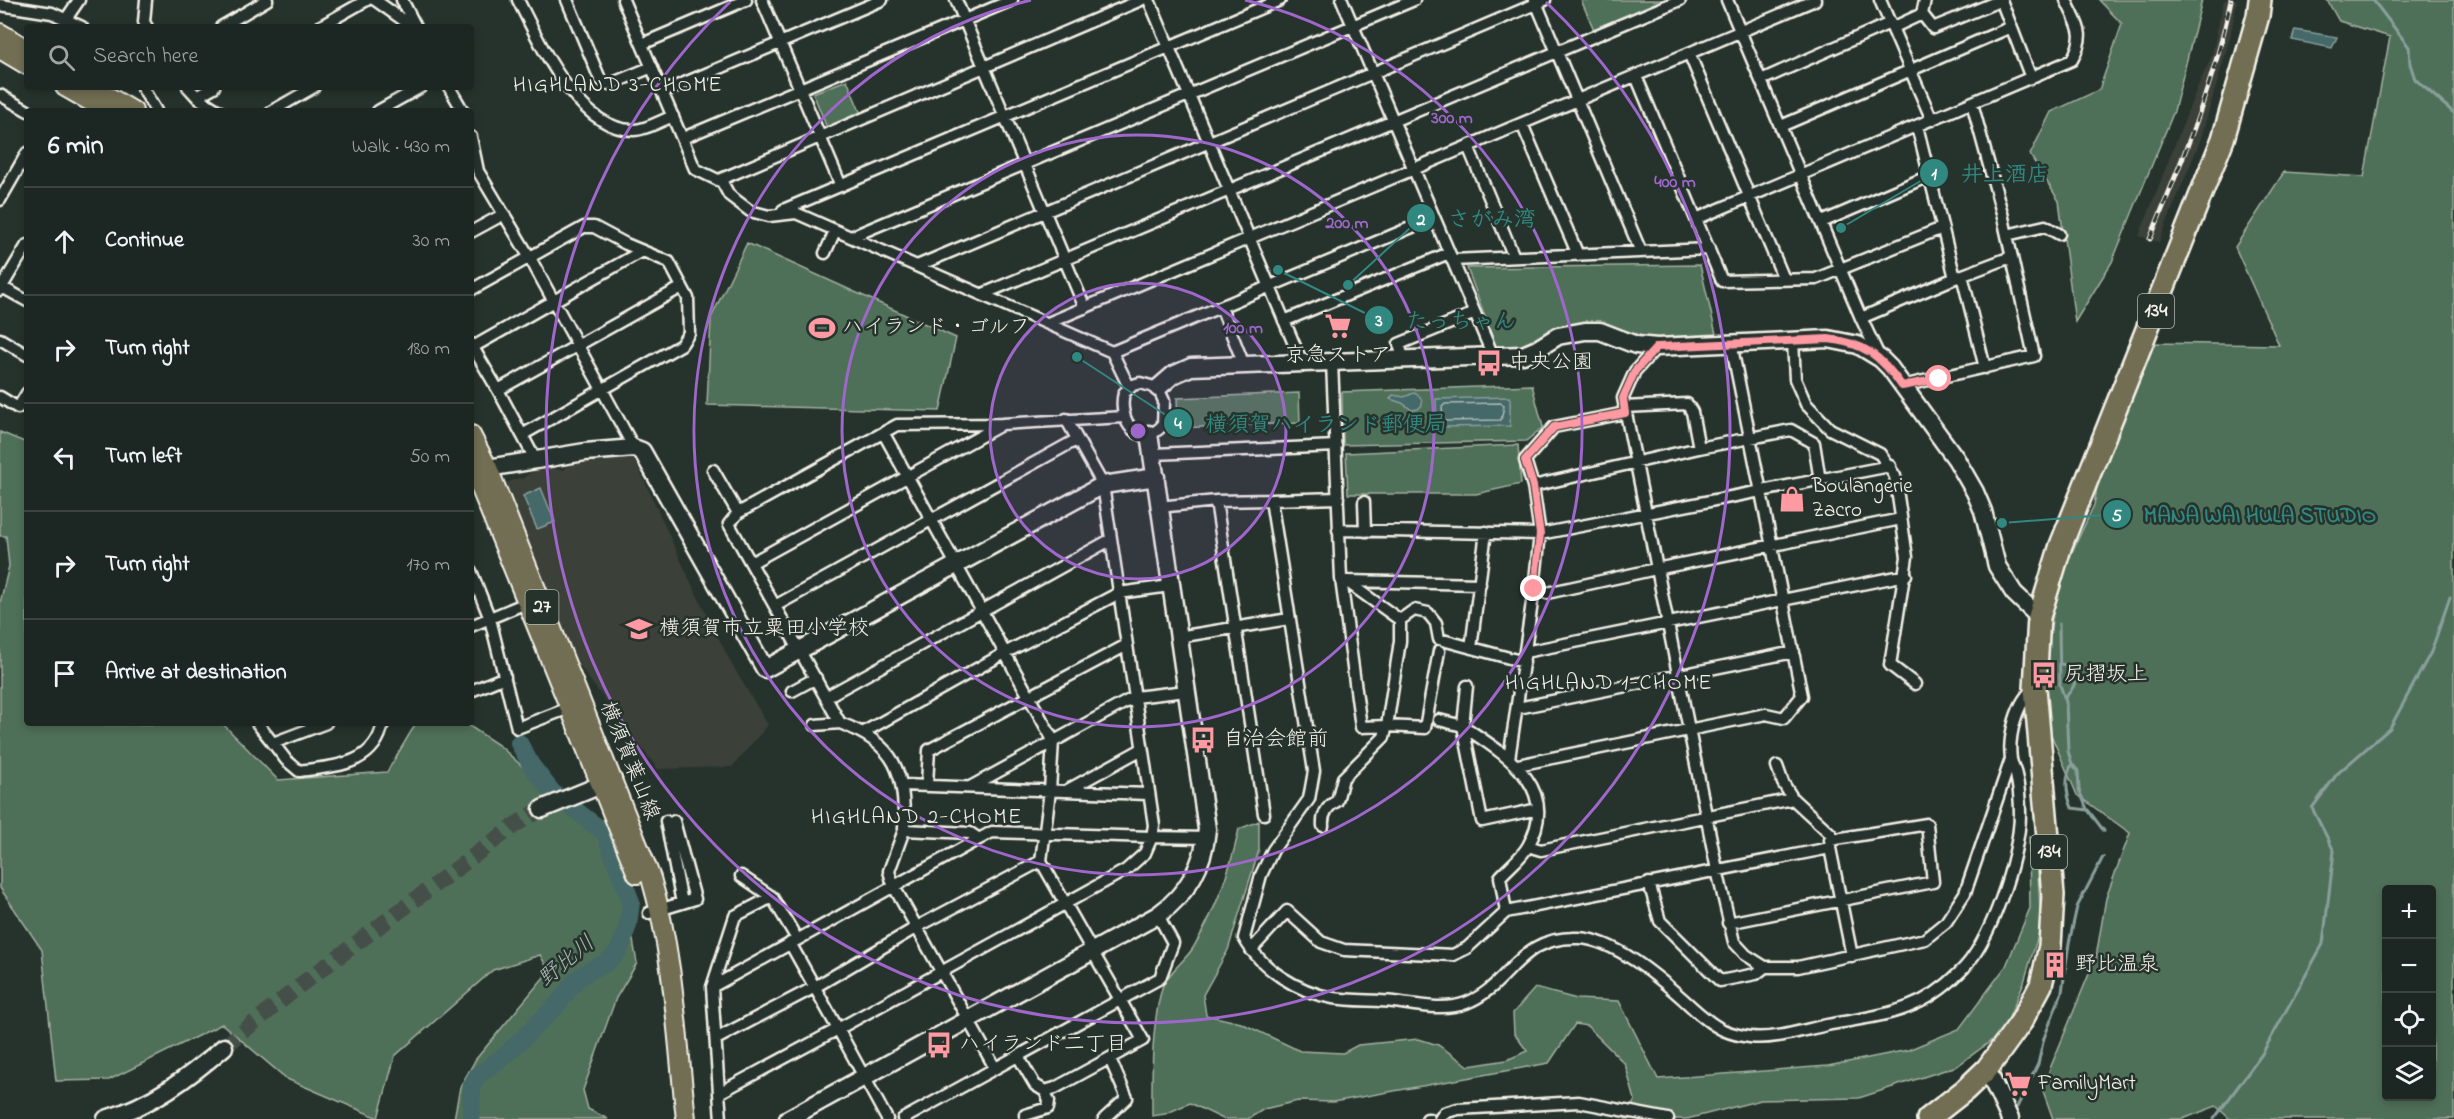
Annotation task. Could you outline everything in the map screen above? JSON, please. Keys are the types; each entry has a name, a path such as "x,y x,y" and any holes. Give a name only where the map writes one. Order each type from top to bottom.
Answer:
{"highway":[{"name":"134","path":"1928,1119 1987,1069 2021,1022 2041,985 2050,946 2053,895 2035,688 2039,617 2064,535 2223,139 2258,16 2260,0"}],"main road":[{"path":"0,33 24,47"},
{"path":"0,49 24,63"},
{"path":"70,90 101,108"},
{"path":"97,90 128,108"},
{"name":"横須賀葉山線","path":"476,468 526,603 569,708 606,783"},
{"name":"横須賀葉山線","path":"476,468 606,783 634,866 655,912 670,962 686,1119"},
{"name":"横須賀葉山線","path":"655,912 674,1119"}],"street":[{"path":"66,19 79,0"},
{"path":"145,24 146,0"},
{"path":"226,24 267,0"},
{"path":"324,24 367,0"},
{"path":"375,0 411,24"},
{"path":"402,0 414,24"},
{"path":"518,0 540,45 562,82 608,124 635,130 674,116"},
{"path":"567,0 600,79 608,84 613,83 652,67"},
{"path":"623,0 695,169 719,180 729,195 750,211 769,216 796,213 1112,352 1129,387"},
{"path":"642,44 746,0"},
{"path":"762,0 841,186"},
{"path":"663,92 882,0"},
{"path":"956,0 1085,308"},
{"path":"683,138 1012,0"},
{"path":"719,180 1141,0"},
{"path":"1149,0 1302,363"},
{"path":"769,216 1280,0"},
{"path":"1342,0 1493,356"},
{"path":"851,237 1414,0"},
{"path":"983,294 1680,0"},
{"path":"1727,0 1861,318 1881,359 1956,459 1983,511 1997,566 2014,593 2039,617"},
{"path":"1048,323 1815,0"},
{"path":"1880,0 1932,120"},
{"path":"1922,14 1925,0"},
{"path":"1696,219 2072,60 2082,36 2066,0"},
{"path":"917,266 1539,1 1557,52 1641,252"},
{"path":"1922,14 1933,28 2000,1 2031,78"},
{"path":"0,5 52,13 76,24"},
{"path":"1761,80 1922,14"},
{"path":"1781,126 2011,27"},
{"path":"1689,53 1784,279"},
{"path":"1636,76 1722,281 1816,279 1942,228"},
{"path":"144,90 154,108"},
{"path":"191,90 215,108"},
{"path":"198,96 209,90"},
{"path":"277,108 309,90"},
{"path":"383,108 416,90"},
{"path":"451,90 460,108"},
{"path":"2,99 24,109"},
{"path":"1902,386 2034,356 2007,235 1972,103"},
{"path":"1522,124 1578,255"},
{"path":"1917,126 1942,228 1959,276 1985,368"},
{"path":"1468,146 1514,257"},
{"path":"0,200 24,158"},
{"path":"475,173 504,214 530,258 634,448"},
{"path":"1822,222 1929,176"},
{"path":"474,230 504,214"},
{"path":"1112,352 1434,218"},
{"path":"2007,235 2045,226 2059,234"},
{"path":"474,288 584,227 594,227 669,262 688,298 689,333 681,345 522,435"},
{"path":"825,253 835,231"},
{"path":"1284,321 1451,256 1514,257 1708,249"},
{"path":"24,250 1,288 24,300"},
{"path":"474,345 642,251"},
{"path":"1861,318 1959,276 2011,257"},
{"path":"498,390 682,287"},
{"path":"1221,307 1244,365"},
{"path":"1402,354 1399,344 1475,313"},
{"path":"1158,388 1184,369 1199,366 1528,354 1558,336 1585,331 1600,332 1636,345 1657,347 1845,340 1881,359"},
{"path":"0,339 24,353"},
{"path":"1793,341 1795,379 1806,404 1830,429 1880,454 1895,476 1907,557 1906,575 1896,618 1890,665 1915,684"},
{"path":"1514,762 1766,714 1784,718 1802,696 1731,343"},
{"path":"1657,347 1635,371 1623,398 1728,923 1734,942 1746,955 1765,967 1798,967 1925,939 1946,922 1965,892 2011,759 2018,709 2028,693 2035,688"},
{"path":"474,349 535,459"},
{"path":"1332,362 1338,530 1361,727 1425,728 1439,651"},
{"path":"1140,383 1158,388 1164,400 1164,422 1161,427 1149,434 1130,429 1124,417 1123,396 1129,387 1140,383"},
{"path":"0,397 18,408 24,398"},
{"path":"1514,762 1518,708 1540,534 1533,486 1525,460 1554,427 1625,410 1687,404 1692,412 1699,448"},
{"path":"840,723 729,524 738,513 897,425 1002,424 1124,417"},
{"path":"719,1093 1066,904 1137,863 1144,854 1152,837 1154,825 1125,646 1103,485 1066,419"},
{"path":"751,563 1002,424"},
{"path":"1533,486 1699,448 1791,430 1814,443 1820,481"},
{"path":"884,434 1053,740 1050,791 1041,861 1143,1040 1045,1091"},
{"path":"788,1119 1158,915 1176,900 1191,882 1202,857 1207,829 1170,586 1154,454 1149,434"},
{"path":"775,606 1076,440"},
{"path":"1154,454 1336,446"},
{"path":"476,468 634,448 642,451 765,669 1103,485 1156,477"},
{"path":"1338,530 1540,534 1890,466"},
{"path":"713,471 738,513"},
{"path":"1159,507 1216,501 1338,498"},
{"path":"1271,500 1314,771 1309,799 1274,850 1261,875 1244,938 1251,950 1269,969 1305,990 1332,998 1446,1006 1466,1003 1485,993 1518,960 1535,948 1556,939 1580,938 1615,949 1658,977 1705,1018 1724,1030 1750,1037 1774,1035 1885,1013 1909,1006 1938,991 1961,972 1977,950 1995,915 2016,852 2020,815 2017,778 2011,759"},
{"path":"1216,501 1264,814"},
{"path":"1364,502 1365,531"},
{"path":"1534,589 1547,593 1901,519"},
{"path":"1471,648 1486,532"},
{"path":"826,697 1110,540"},
{"path":"1400,620 1414,610 1428,613 1436,623 1439,639 1471,648 1524,657 1667,623 1906,575"},
{"path":"474,579 490,619 517,728 569,708"},
{"path":"1344,580 1480,584"},
{"path":"1344,580 1400,620"},
{"path":"864,732 1119,592 1170,586"},
{"path":"474,625 526,603"},
{"path":"1178,637 1289,619"},
{"path":"1323,826 1322,817 1331,804 1337,801 1343,778 1384,736 1400,640 1400,620"},
{"path":"927,784 929,750 1125,646"},
{"path":"1518,708 1794,652"},
{"path":"474,689 505,678"},
{"path":"792,691 816,678"},
{"path":"1467,686 1463,726 1482,821 1538,809"},
{"path":"971,787 1135,697 1186,691"},
{"path":"1439,720 1463,726 1514,762 1533,784 1538,817 1528,846 1500,877 1506,912"},
{"path":"815,724 840,723 864,732 888,754 896,765 903,785 904,830 889,871 893,885 995,1068"},
{"path":"259,726 286,760 299,771 356,760 368,753 381,733 382,726"},
{"path":"273,743 318,726"},
{"path":"1066,791 1142,749"},
{"path":"1777,766 1783,783 1793,798 1831,834 1830,844 1852,956"},
{"path":"546,807 606,783"},
{"path":"903,785 927,784 1148,794"},
{"path":"1528,846 1541,850 1793,798"},
{"path":"655,912 695,899 670,821"},
{"path":"1251,950 1287,911 1321,942 1344,950 1453,955 1467,948 1506,912 1717,870 1927,824 1933,882 1728,923"},
{"path":"904,830 970,833 979,839"},
{"path":"712,987 992,832 1206,838"},
{"path":"716,1039 815,987 917,927 1041,861"},
{"path":"741,876 772,897 815,987 887,1119"},
{"path":"1650,883 1660,921 1720,981 1756,974 1765,967"},
{"path":"721,1119 712,987 735,916 772,897"},
{"path":"903,1119 1160,978 1173,943 1158,915"},
{"path":"106,1119 151,1101 187,1078 224,1047"},
{"path":"1018,1056 1035,1085 1045,1091 1049,1101 1048,1108 1025,1115"},
{"path":"1104,1119 1127,1098 1110,1059"},
{"path":"1987,1069 2010,1119"},
{"path":"1440,1119 1444,1113 1458,1109 1578,1102 1668,1119"}],"shaded area":[{"path":"2224,0 2237,0 2230,38 2200,141 2159,242 2139,236 2211,58"},
{"name":"横須賀市立粟田小学校","path":"632,454 693,587 731,663 768,725 732,767 658,769 573,655 504,484 522,479 546,467 556,465 556,469 564,470 565,467 569,467 568,462"}],"green space":[{"path":"1581,0 1668,0 1595,32"},
{"path":"2099,0 2202,0 2174,111 2112,262 2075,322 2059,201 2030,155 2051,112 2099,90 2122,24"},
{"path":"2327,0 2454,0 2454,1119 2230,1119 2216,1106 2183,1119 2053,1119 2042,1088 2096,957 2106,898 2130,833 2077,795 2049,730 2042,683 2058,582 2094,505 2102,458 2150,343 2279,345 2235,247 2284,172 2364,177 2390,37 2339,21"},
{"path":"847,80 861,114 827,128 813,93"},
{"name":"ハイランド・ゴルフ","path":"747,243 956,338 940,411 707,405 711,318"},
{"path":"1700,265 1716,334 1649,338 1597,322 1557,326 1523,346 1496,346 1467,268"},
{"path":"1532,385 1543,427 1526,441 1343,445 1342,392"},
{"path":"1299,393 1300,423 1178,428 1177,398"},
{"path":"0,432 24,442 24,726 225,726 278,780 387,772 414,726 470,726 500,746 618,854 637,963 616,998 583,1090 588,1109 608,1119 454,1119 460,1087 476,1059 549,971 540,955 493,970 395,1056 378,1118 287,1079 222,1024 109,1080 56,1081 42,950 0,888 0,603 9,566 6,536 0,536"},
{"path":"1518,445 1521,484 1476,494 1348,494 1346,453"},
{"path":"1259,821 1259,850 1228,950 1203,995 1206,1015 1241,1023 1300,1051 1343,1053 1358,1045 1419,1039 1438,1045 1469,1066 1507,1060 1527,1051 1514,1033 1513,1013 1535,988 1577,999 1619,1001 1658,1079 1828,1066 1908,1050 1959,1029 2006,966 2030,908 2029,837 2036,838 2041,926 2024,982 2003,1032 1957,1066 1859,1098 1761,1100 1687,1119 1625,1119 1635,1100 1625,1064 1587,1026 1575,1024 1549,1063 1333,1102 1298,1101 1264,1109 1248,1119 1223,1119 1190,1103 1165,1114 1152,1116 1154,1035 1162,988 1168,977 1193,948 1209,919 1227,876 1239,829"}],"water":[{"path":"2295,30 2337,37 2332,48 2292,40"},
{"path":"1414,393 1422,400 1422,405 1418,409 1412,410 1390,399 1393,395 1404,397"},
{"path":"1510,397 1510,426 1437,427 1436,399"},
{"path":"541,488 555,522 537,529 523,496"}],"waterway":[{"path":"2373,0 2409,47 2410,64 2415,79 2454,113"},
{"path":"2214,1119 2262,1054 2323,944 2334,851 2312,808 2337,774 2390,728 2431,652 2450,597"},
{"path":"2059,624 2060,685 2066,702 2068,751 2072,764 2067,780 2068,797 2072,808 2088,810 2104,831"},
{"path":"2061,664 2074,667 2076,676 2073,687 2065,698"},
{"name":"野比川","path":"471,1119 472,1085 477,1076 507,1054 557,1005 576,980 606,963 615,955 620,948 628,925 631,902 605,833 552,792 531,765 519,743"},
{"path":"2072,764 2078,771 2079,790 2087,809"},
{"path":"2017,1107 2038,1064 2044,1038 2062,992 2077,907 2103,857"}],"tunnel":[{"path":"224,1047 303,983 518,823 542,809"}],"railway":[{"path":"2150,239 2206,92 2231,0"}],"place":[{"name":"井上酒店","path":"1841,228"},
{"name":"たっちゃん","path":"1278,270"},
{"name":"さがみ湾","path":"1348,285"},
{"name":"京急ストア","path":"1338,326"},
{"name":"ハイランド・ゴルフ","path":"822,328"},
{"name":"横須賀ハイランド郵便局","path":"1077,357"},
{"name":"中央公園","path":"1489,363"},
{"name":"Boulangerie Zacro","path":"1792,499"},
{"name":"MANA WAI HULA STUDIO","path":"2002,523"},
{"name":"横須賀市立粟田小学校","path":"639,629"},
{"name":"尻摺坂上","path":"2044,675"},
{"name":"自治会館前","path":"1203,740"},
{"name":"野比温泉","path":"2055,965"},
{"name":"ハイランド二丁目","path":"939,1045"},
{"name":"FamilyMart","path":"2018,1084"}],"district":[{"name":"HIGHLAND 3-CHOME","path":"618,86"},
{"name":"HIGHLAND 1-CHOME","path":"1609,684"},
{"name":"HIGHLAND 2-CHOME","path":"917,818"}],"route":[{"path":"1534,589 1540,534 1533,486 1525,460 1554,427 1625,413 1623,398 1635,371 1657,347 1845,340 1870,351 1881,359 1902,386 1939,379"}]}
